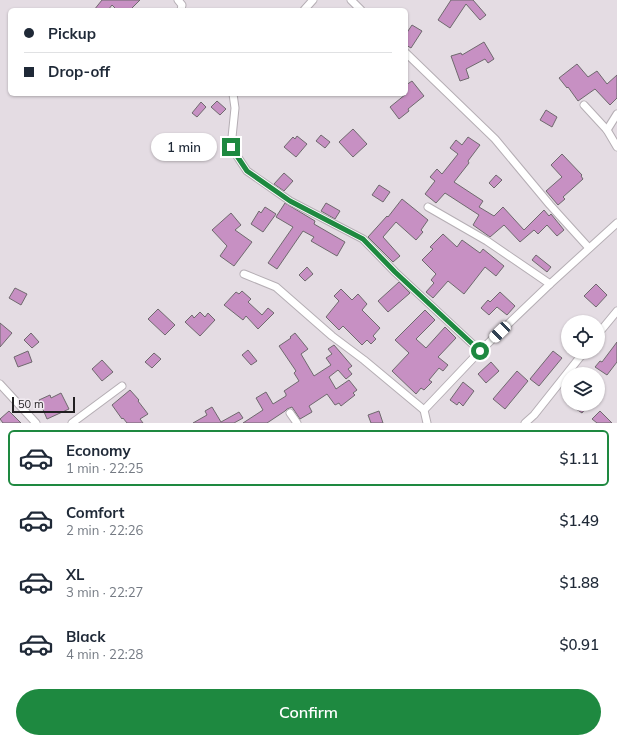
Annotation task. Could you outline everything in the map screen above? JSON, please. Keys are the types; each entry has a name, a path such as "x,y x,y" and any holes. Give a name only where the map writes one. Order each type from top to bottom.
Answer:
{"street":[{"path":"306,8 313,0"},
{"path":"351,0 359,8"},
{"path":"408,55 495,138 550,205 589,248"},
{"path":"233,96 235,108 231,147 247,171 290,201 363,239 395,272 480,351"},
{"path":"584,105 607,130 617,147"},
{"path":"607,130 617,114"},
{"path":"428,206 487,241 550,284"},
{"path":"424,410 480,351 617,223"},
{"path":"244,274 276,287 332,336 364,360 424,410 427,423"},
{"path":"605,326 617,311"},
{"path":"525,423 534,415 578,359"},
{"path":"72,423 122,386"},
{"path":"1,387 36,423"},
{"path":"290,413 297,423"}],"building":[{"path":"102,0 140,0 132,8 115,8 112,5 110,8 96,8"},
{"path":"451,0 473,0 486,15 480,20 466,4 450,28 438,20"},
{"path":"412,25 422,31 411,48 408,46 408,31"},
{"path":"484,42 494,59 488,63 485,59 466,69 469,78 460,81 451,56 461,53 462,55"},
{"path":"577,64 588,77 597,71 607,84 617,75 617,98 610,105 595,89 578,101 568,87 567,88 559,78"},
{"path":"412,81 424,96 408,109 409,111 399,119 390,107 404,96 408,96 408,84"},
{"path":"217,101 226,109 220,115 211,107"},
{"path":"201,102 206,107 197,117 192,113"},
{"path":"546,110 557,117 552,127 540,120"},
{"path":"353,129 367,144 353,157 339,142"},
{"path":"321,135 330,142 325,148 316,141"},
{"path":"297,136 307,144 296,157 284,147 293,137 295,139"},
{"path":"468,137 480,145 468,161 469,163 454,182 483,201 479,207 494,216 503,207 524,230 544,210 549,216 551,214 564,230 557,236 547,225 538,234 534,230 520,242 504,225 490,237 473,225 479,215 445,193 436,203 425,194 435,181 430,177 437,169 442,174 458,154 450,148 456,140 462,145"},
{"path":"562,154 582,175 581,176 583,179 563,197 565,199 558,205 546,191 562,177 551,165"},
{"path":"284,173 293,181 284,191 274,184"},
{"path":"496,175 502,180 494,188 489,183"},
{"path":"379,185 390,192 383,202 372,195"},
{"path":"402,199 428,220 421,230 423,232 416,240 396,222 383,237 400,256 393,262 368,237 387,216 388,217"},
{"path":"285,203 315,221 314,224 345,242 337,256 311,241 314,237 303,231 277,269 268,263 293,227 276,217"},
{"path":"326,203 340,211 335,219 321,211"},
{"path":"265,207 276,214 263,232 251,224 259,211 261,213"},
{"path":"231,213 241,225 235,230 252,242 234,266 220,256 227,246 212,230"},
{"path":"443,234 457,247 462,240 480,253 483,249 504,266 496,276 485,267 464,294 448,281 433,298 426,292 434,283 431,280 436,274 422,260 433,249 430,247"},
{"path":"536,255 551,267 547,272 532,260"},
{"path":"307,267 313,274 305,281 299,275"},
{"path":"399,282 410,293 388,312 378,301"},
{"path":"596,284 607,295 596,307 584,296"},
{"path":"15,288 27,294 21,305 9,298"},
{"path":"341,289 352,300 358,294 367,304 362,310 380,328 373,336 376,339 371,344 367,340 362,345 343,326 339,330 326,317 339,301 334,296"},
{"path":"242,291 251,299 248,302 262,315 268,308 274,313 258,329 246,316 243,320 224,305 236,292 239,294"},
{"path":"500,292 515,306 507,315 497,307 489,315 481,308 488,300 490,302"},
{"path":"158,309 175,325 165,335 148,319"},
{"path":"425,310 435,320 416,339 426,348 445,327 456,338 438,357 448,365 443,371 439,368 429,380 432,382 424,390 421,388 416,394 392,371 409,353 395,340"},
{"path":"200,312 205,317 208,313 215,320 200,336 185,322 192,315 194,318"},
{"path":"0,323 12,333 0,347"},
{"path":"31,333 39,342 32,348 24,340"},
{"path":"295,333 308,349 301,354 314,376 331,365 326,358 332,354 328,349 334,345 352,366 348,369 352,374 346,379 338,370 329,377 336,389 349,380 357,390 353,393 355,395 341,406 339,403 335,405 327,394 309,406 312,412 300,419 292,407 267,423 243,423 263,410 256,398 266,392 273,404 286,396 284,391 299,381 294,373 296,371 279,346 291,338 290,337"},
{"path":"617,342 617,362 607,375 605,374 605,367 595,367 605,358"},
{"path":"248,350 257,361 251,365 242,355"},
{"path":"28,351 32,362 18,367 14,357"},
{"path":"553,351 561,357 561,359 539,386 530,379"},
{"path":"154,353 161,359 152,368 145,362"},
{"path":"102,360 113,372 102,381 92,369"},
{"path":"491,362 499,371 486,383 478,374"},
{"path":"517,371 528,381 505,409 493,399"},
{"path":"463,382 474,391 463,406 459,402 457,405 450,400"},
{"path":"130,390 148,414 140,419 143,423 127,423 123,418 122,419 112,405"},
{"path":"61,393 69,409 47,419 39,400 50,395 51,398"},
{"path":"212,407 221,422 239,412 243,418 234,423 193,423 207,415 205,411"},
{"path":"9,411 21,423 3,423 0,419"},
{"path":"379,411 383,423 371,423 368,415"},
{"path":"600,411 612,423 597,423 592,419"}],"route":[{"path":"231,147 247,171 290,201 363,239 395,272 480,351"}]}
